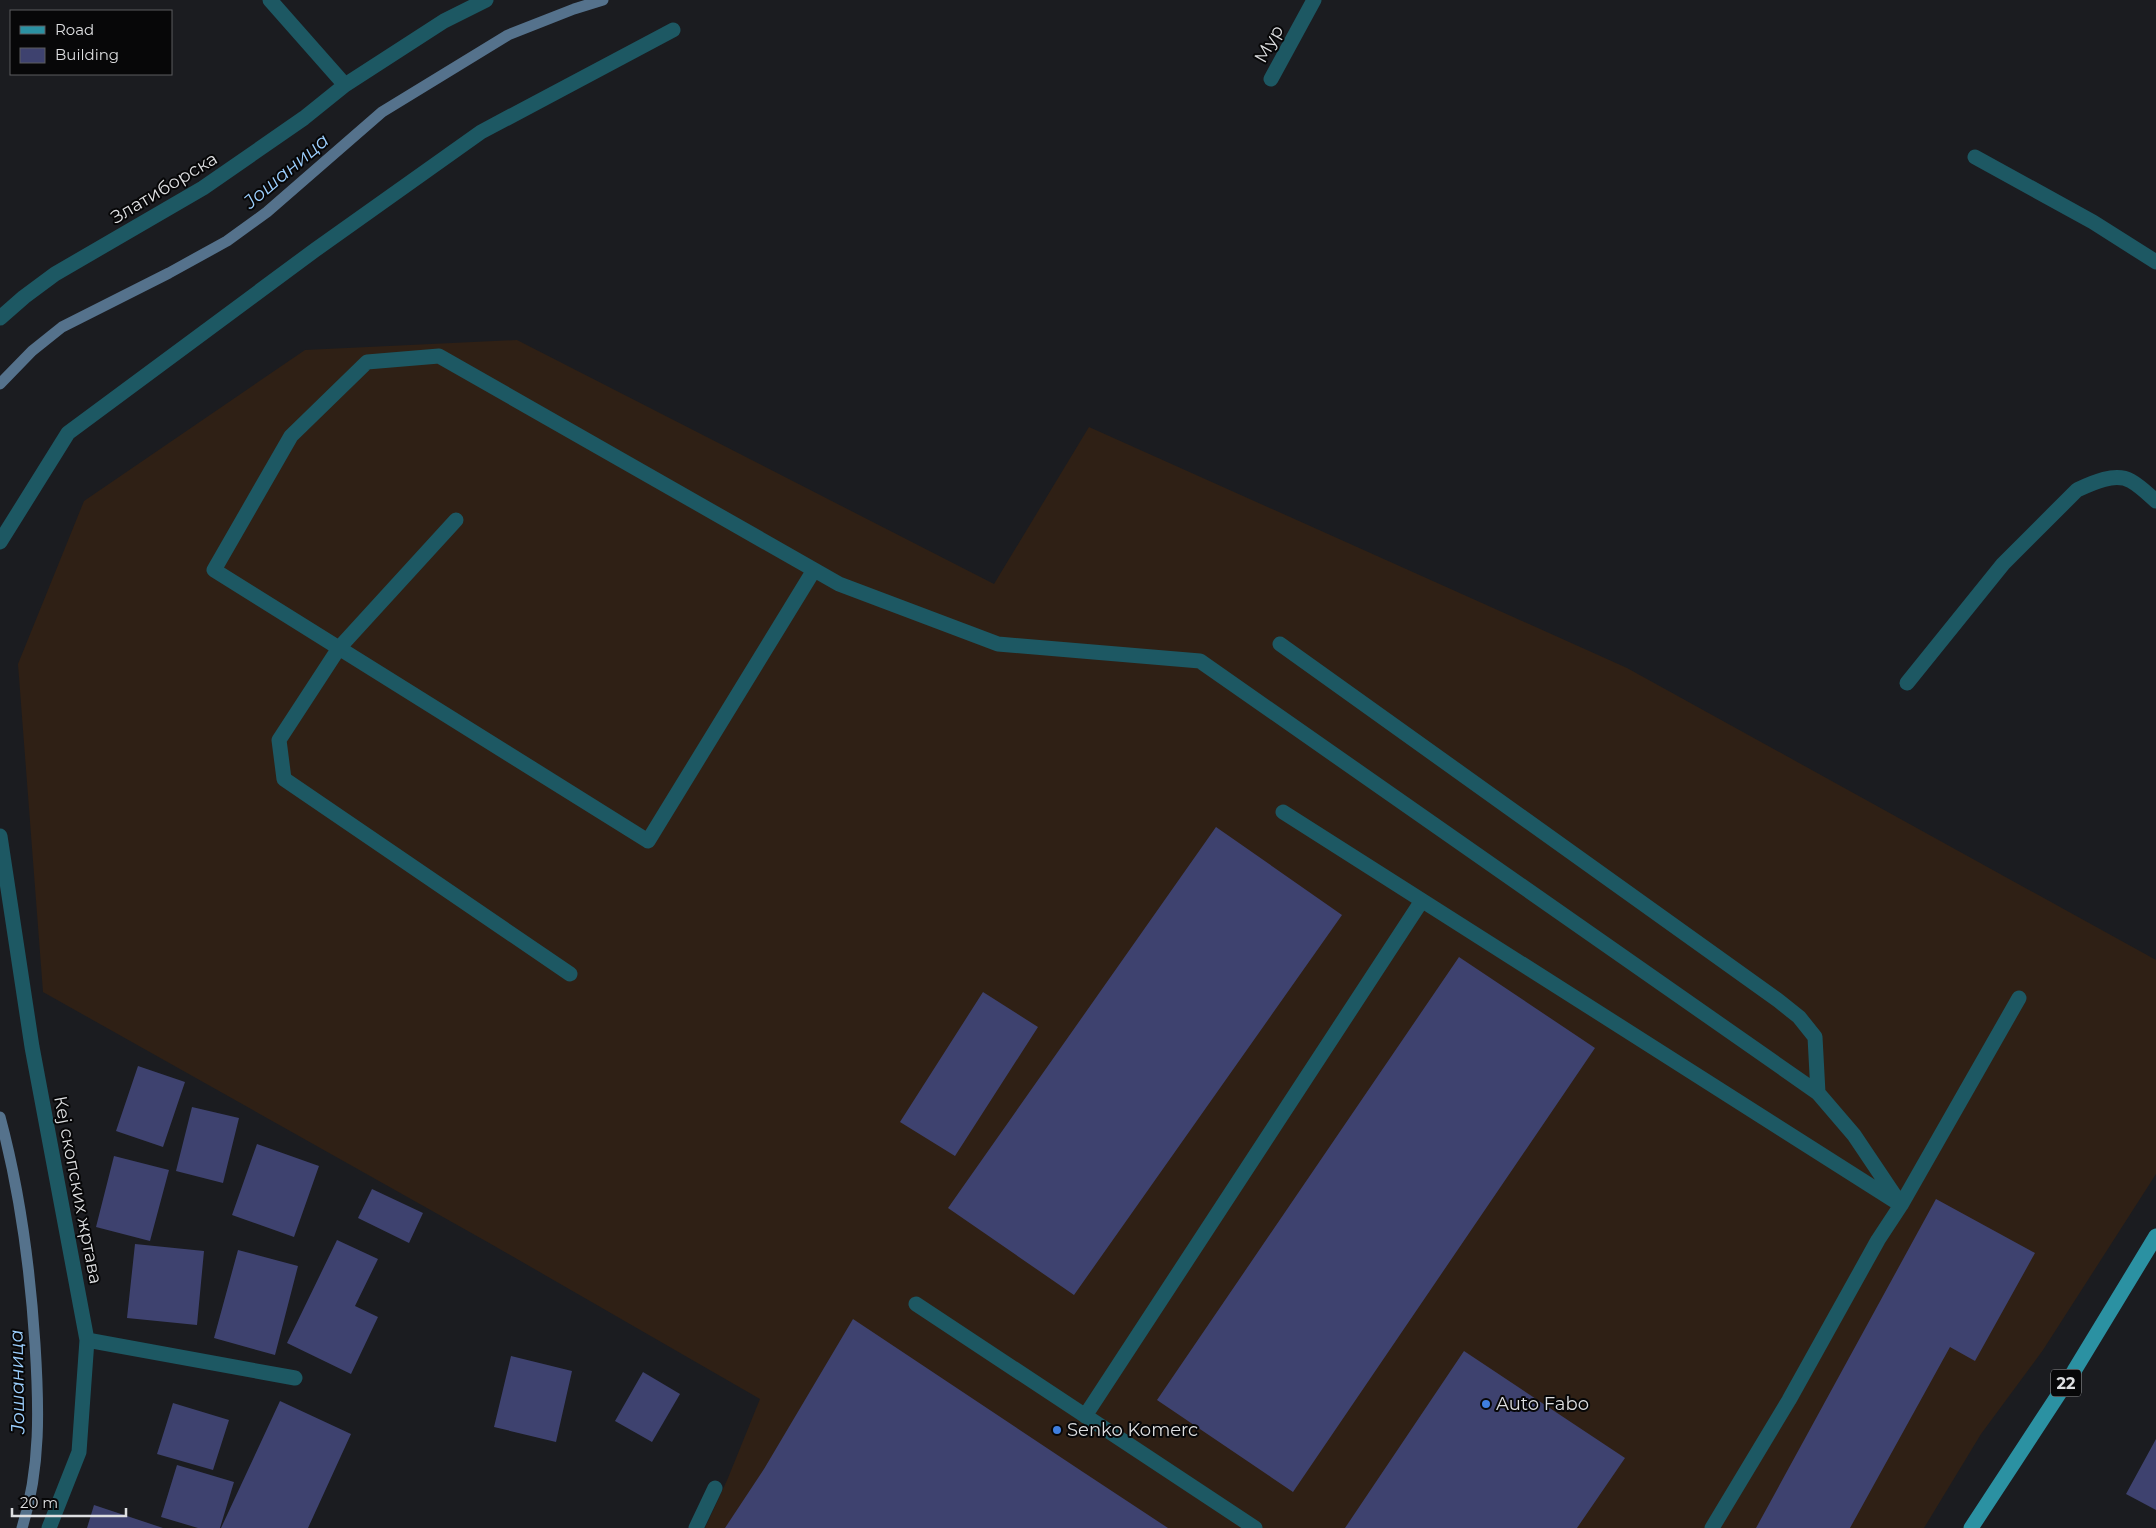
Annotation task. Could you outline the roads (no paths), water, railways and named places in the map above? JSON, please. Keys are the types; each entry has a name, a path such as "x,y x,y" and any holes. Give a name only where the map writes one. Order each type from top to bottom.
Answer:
{"main road":[{"name":"22","path":"1971,1528 2074,1371 2156,1236"}],"street":[{"path":"270,0 345,85"},
{"name":"Златиборска","path":"0,318 55,274 150,220 242,163 345,85 444,20 486,0"},
{"name":"Мур","path":"1271,79 1314,0"},
{"path":"0,542 68,433 315,250 481,132 673,30"},
{"path":"1975,157 2093,222 2156,262"},
{"path":"814,570 648,841 214,570 291,436 367,362 439,356 839,584 998,644 1200,661 1818,1094 1854,1135 1902,1205"},
{"path":"1906,683 2003,564 2077,490 2091,483 2109,478 2129,479 2156,501"},
{"path":"456,520 338,648 279,740 284,780 570,974"},
{"path":"1280,644 1799,1017 1815,1037 1818,1094"},
{"path":"1283,812 1421,902 1902,1205"},
{"name":"Кеј скопских жртава","path":"0,836 32,1047 87,1340 79,1452 49,1528"},
{"path":"1085,1416 1421,902"},
{"path":"1712,1528 1789,1400 1878,1240 1902,1205 2019,998"},
{"path":"916,1304 1255,1528"},
{"path":"87,1340 295,1378"},
{"path":"696,1528 715,1488"}],"waterway":[{"name":"Јошаница","path":"0,384 32,351 62,327 169,273 227,241 267,212 382,112 508,35 574,9 603,0"},
{"name":"Јошаница","path":"0,1117 19,1201 33,1315 36,1367 38,1414 36,1460 33,1483 22,1528"}],"place":[{"name":"Auto Fabo","path":"1486,1404"},
{"name":"Senko Komerc","path":"1057,1430"}]}
